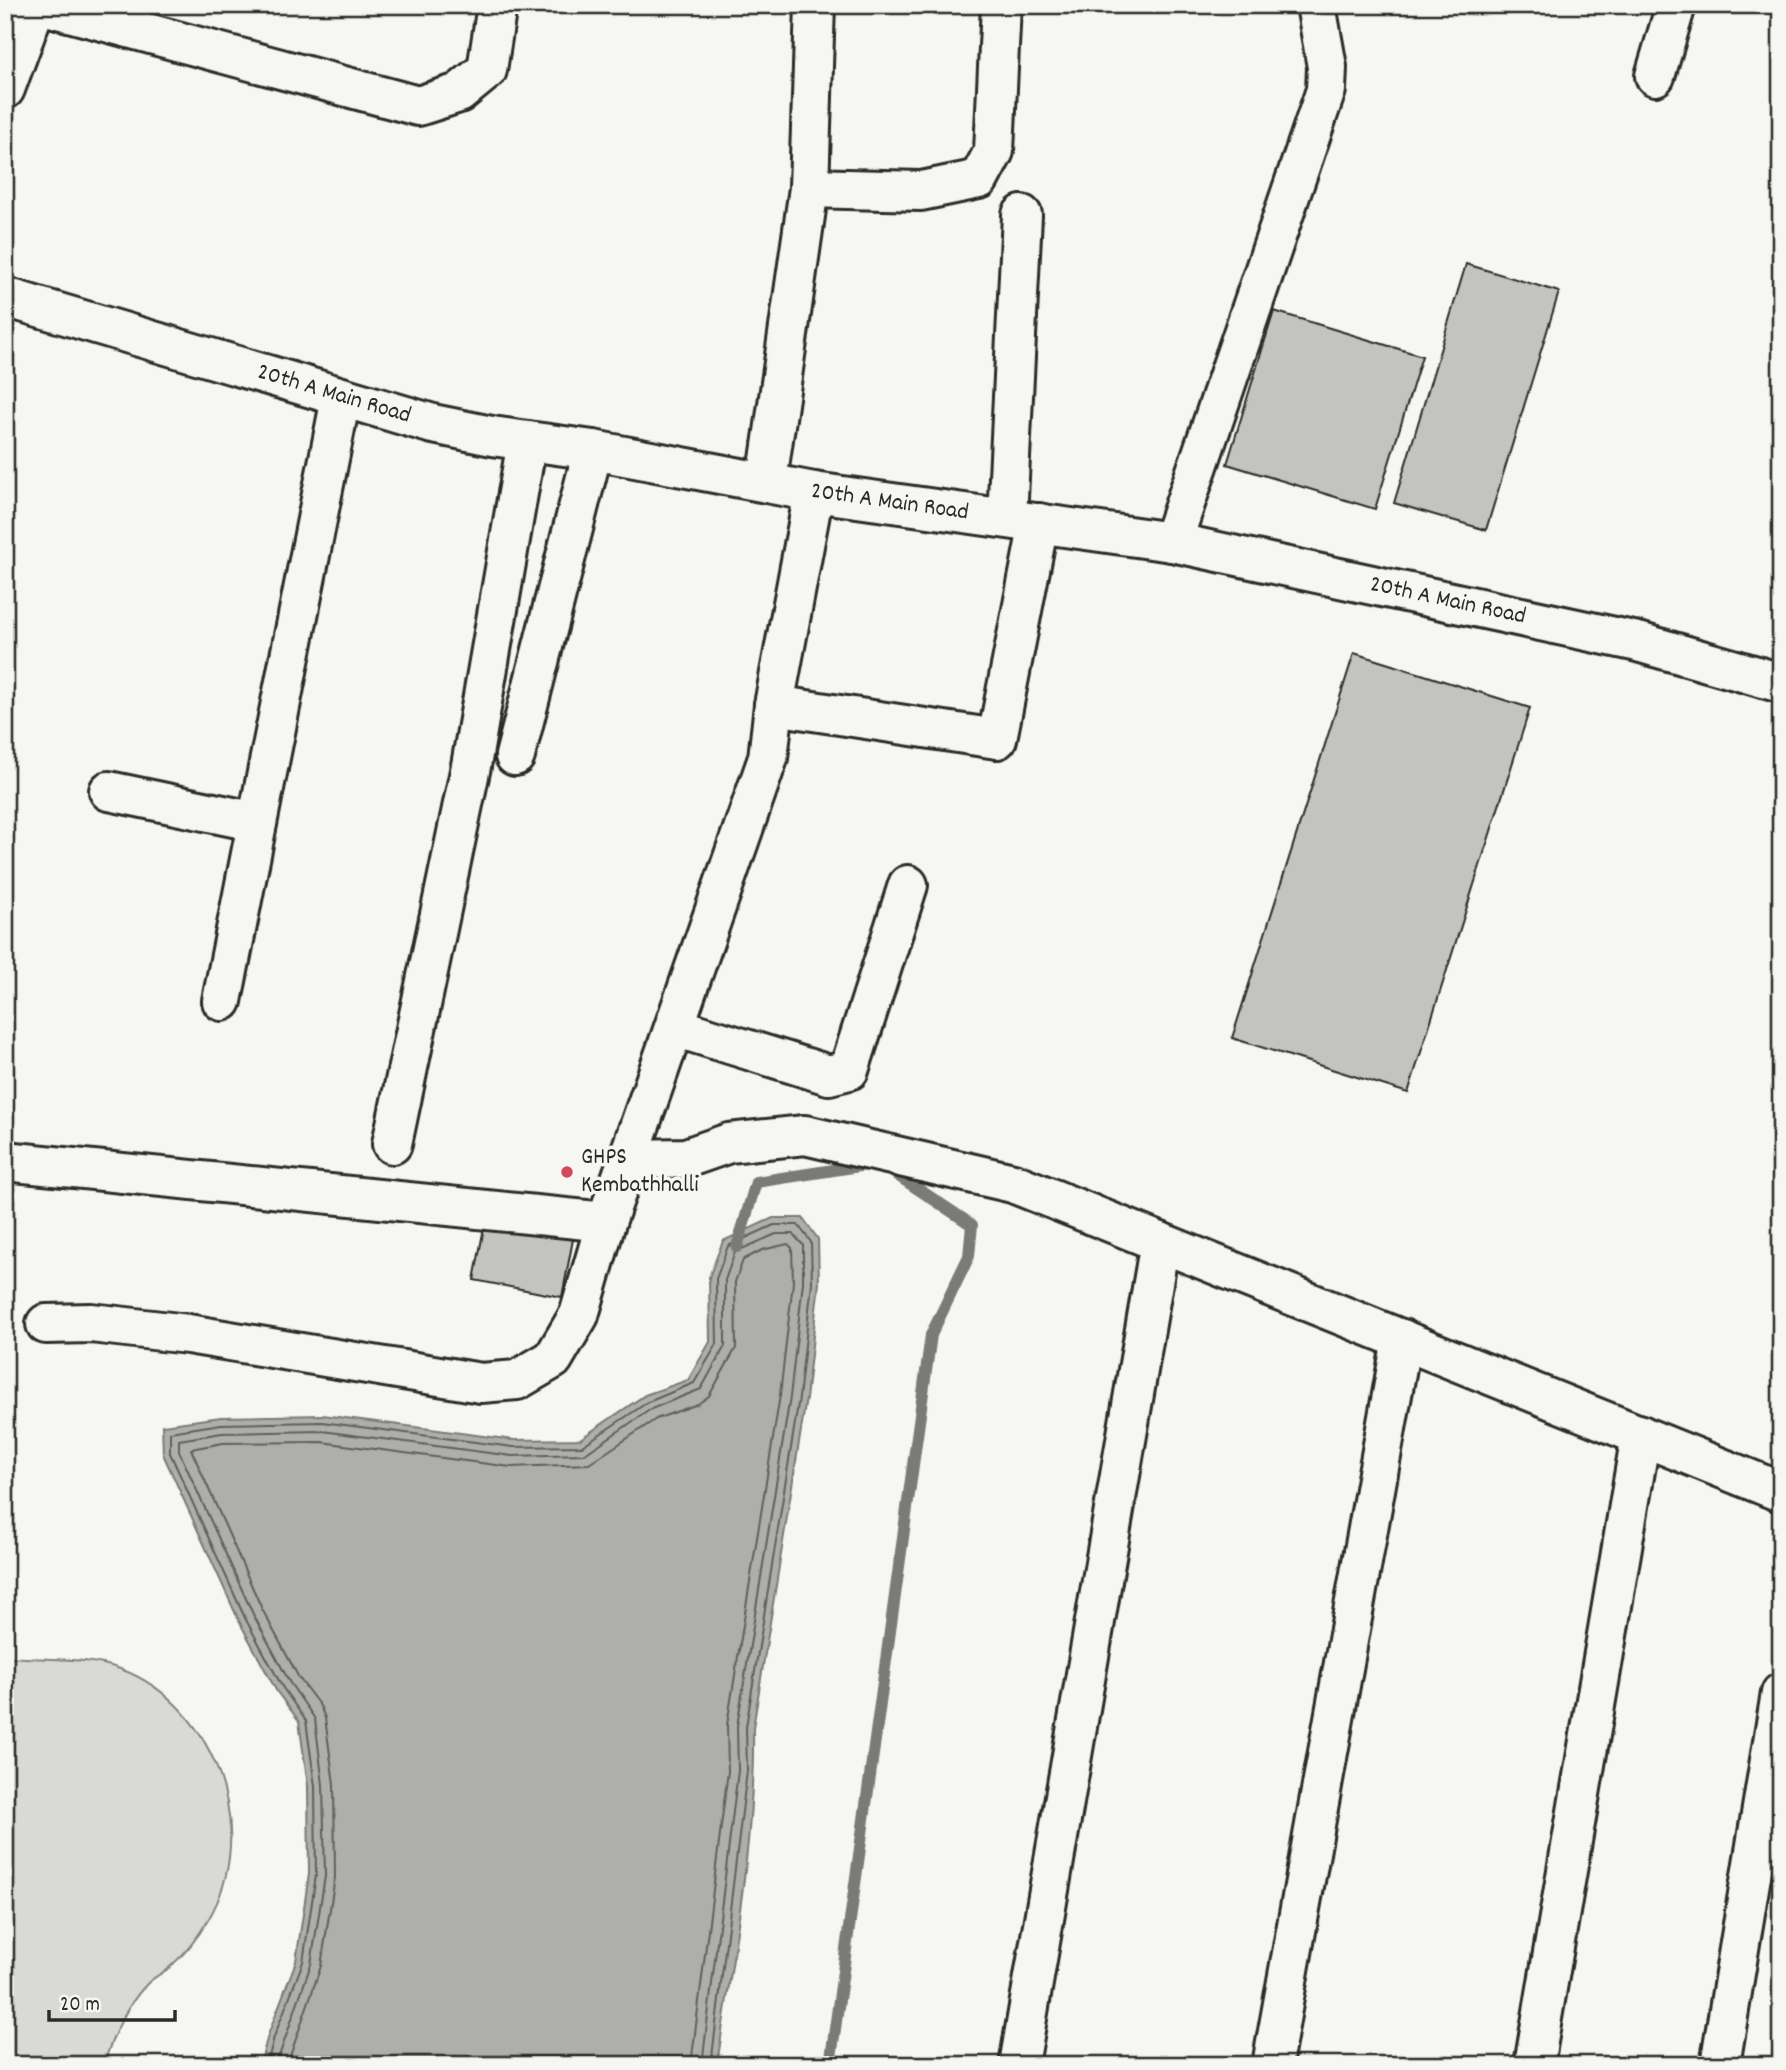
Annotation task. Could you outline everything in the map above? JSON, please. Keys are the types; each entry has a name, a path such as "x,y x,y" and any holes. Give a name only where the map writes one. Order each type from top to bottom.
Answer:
{"street":[{"path":"5,89 36,5"},
{"path":"43,5 418,106 459,93 486,70 497,5"},
{"path":"767,481 809,188 815,5"},
{"path":"809,188 921,191 979,179 995,151 1001,5"},
{"path":"1172,542 1326,90 1327,68 1316,5"},
{"path":"1655,76 1676,5"},
{"path":"774,705 997,739 1023,521 1022,215"},
{"name":"20th A Main Road","path":"5,297 433,424 767,481 814,492 1172,542 1638,642 1781,683"},
{"path":"222,1001 341,398"},
{"path":"392,1144 471,766 524,472 527,441"},
{"path":"515,756 593,450"},
{"path":"46,1324 91,1323 188,1334 481,1382 517,1380 553,1359 579,1315 606,1222 768,758 774,705 814,492"},
{"path":"109,791 257,822"},
{"path":"675,1027 829,1074 849,1070 908,885"},
{"path":"630,1159 686,1158 729,1143 805,1135 1013,1183 1781,1492"},
{"path":"5,1161 606,1222"},
{"path":"1019,2065 1160,1242"},
{"path":"1272,2065 1402,1339"},
{"path":"1534,2065 1641,1435"},
{"path":"1720,2065 1781,1693"}],"shaded area":[{"path":"5,1657 100,1663 147,1682 177,1706 201,1736 218,1770 228,1808 230,1847 224,1884 208,1920 182,1956 149,1982 132,2002 115,2033 104,2065 5,2065"}],"water":[{"path":"773,1218 803,1218 818,1239 819,1283 806,1399 753,1728 747,1855 717,2065 260,2065 268,2035 296,1961 309,1874 308,1786 299,1721 277,1692 239,1621 163,1454 162,1425 221,1417 323,1415 514,1440 580,1439 645,1395 688,1380 710,1342 709,1277 723,1241"}],"building":[{"path":"1466,264 1559,292 1486,530 1394,503"},
{"path":"1274,311 1422,356 1375,509 1227,464"},
{"path":"1354,653 1530,708 1408,1093 1232,1038"},
{"path":"487,1212 575,1229 562,1297 474,1280"}],"waterway":[{"path":"737,1247 756,1182 879,1163 972,1225 969,1256 931,1335 830,2065"}],"place":[{"name":"GHPS Kembathhalli","path":"567,1172"}]}
